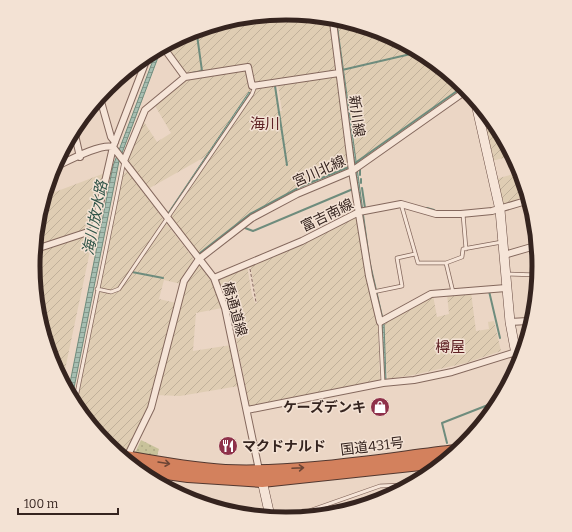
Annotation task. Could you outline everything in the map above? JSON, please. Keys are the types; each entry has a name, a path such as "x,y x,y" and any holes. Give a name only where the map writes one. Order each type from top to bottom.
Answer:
{"highway":[{"name":"国道431号","path":"132,458 260,476 326,466 447,452"},
{"name":"国道431号","path":"148,470 188,476 260,476 435,462"}],"main road":[{"path":"478,112 500,210 506,288 510,322 516,352"},
{"path":"260,476 269,511"}],"street":[{"name":"新川線","path":"333,25 352,171 369,276 380,322"},
{"path":"166,51 185,77"},
{"path":"41,247 94,230 115,146 145,64"},
{"path":"123,161 145,110 185,77 248,67 252,86 255,86 339,73"},
{"name":"宮川北線","path":"128,454 151,408 184,281 199,259 252,218 297,194 352,171 462,94"},
{"name":"橋通道線","path":"102,103 111,137 123,161 214,278 225,308 260,476"},
{"path":"76,138 80,156"},
{"path":"62,164 106,146 115,146"},
{"name":"富吉南線","path":"214,278 302,241 359,212 401,204 436,214 463,214 500,210 524,202"},
{"path":"504,255 531,247"},
{"path":"380,322 431,294 506,288"},
{"path":"510,322 526,321"},
{"path":"247,410 383,383 414,380 452,372 516,352"}],"lane":[{"path":"97,289 112,292 119,289 252,94 255,86"},
{"path":"77,395 123,161"},
{"path":"401,204 418,263 446,263 462,257 463,249 503,242"},
{"path":"463,214 466,249"},
{"path":"373,292 402,286 398,258 415,254"},
{"path":"446,263 453,292"},
{"path":"506,274 531,275"},
{"path":"380,322 383,383"},
{"path":"310,510 380,486 398,485"}],"path":[{"path":"248,263 256,302"}],"shaded area":[{"path":"286,20 318,22 330,24 336,69 333,72 254,85 250,67 186,74 169,52 169,50 177,45 222,28 254,22"},
{"path":"335,25 350,28 395,45 423,61 460,92 354,166"},
{"path":"335,25 337,26 370,262 384,323 385,381 382,323 370,273"},
{"path":"159,55 119,161 74,390 70,384 113,166 154,58"},
{"path":"248,70 251,93 210,154 148,189 127,160 142,119 157,142 171,133 154,104 187,78"},
{"path":"334,76 338,79 350,168 303,187 251,216 201,254 197,253 171,217 257,88 276,86 279,111 282,111 278,86 280,84"},
{"path":"249,92 250,93 168,213"},
{"path":"482,117 491,129 507,157 492,161"},
{"path":"127,171 164,220 117,289 113,291 100,288 99,286 123,174"},
{"path":"105,173 92,225 87,230 41,246 48,202 53,187 55,192"},
{"path":"514,174 523,200 506,206 502,203 496,179"},
{"path":"355,216 358,219 378,321 380,381 249,406 233,322 218,279 247,265 252,295 255,303 257,303 250,264"},
{"path":"166,223 193,258 193,264 181,284 164,280 159,299 176,303 148,409 127,453 101,428 78,397 98,293 101,291 113,293 119,291"},
{"path":"88,235 93,237 64,373 48,330 42,298 40,266 41,250"},
{"path":"200,266 213,284 222,308 196,313 193,351 231,345 239,386 180,396 155,395 185,282 196,267"},
{"path":"471,292 476,331 489,329 488,322 494,321 501,351 466,363 388,379 381,323 433,295 437,317 449,314 447,294"},
{"path":"141,440 159,449 157,456 135,453"}],"waterway":[{"path":"192,73 202,71 197,37"},
{"path":"342,70 411,54"},
{"path":"275,86 287,165"},
{"path":"355,163 458,90"},
{"path":"200,253 250,214 302,186 349,167"},
{"path":"360,170 360,175"},
{"path":"362,188 365,208"},
{"path":"245,228 253,231 353,189"},
{"path":"427,208 434,210"},
{"path":"132,272 163,278"},
{"path":"489,291 500,338"},
{"path":"447,443 442,423 490,404"}],"place":[{"name":"ケーズデンキ","path":"380,407"},
{"name":"マクドナルド","path":"228,446"}],"district":[{"name":"海川","path":"265,124"},
{"name":"樽屋","path":"450,347"}],"water label":[{"name":"海川放水路","path":"95,218"}]}
